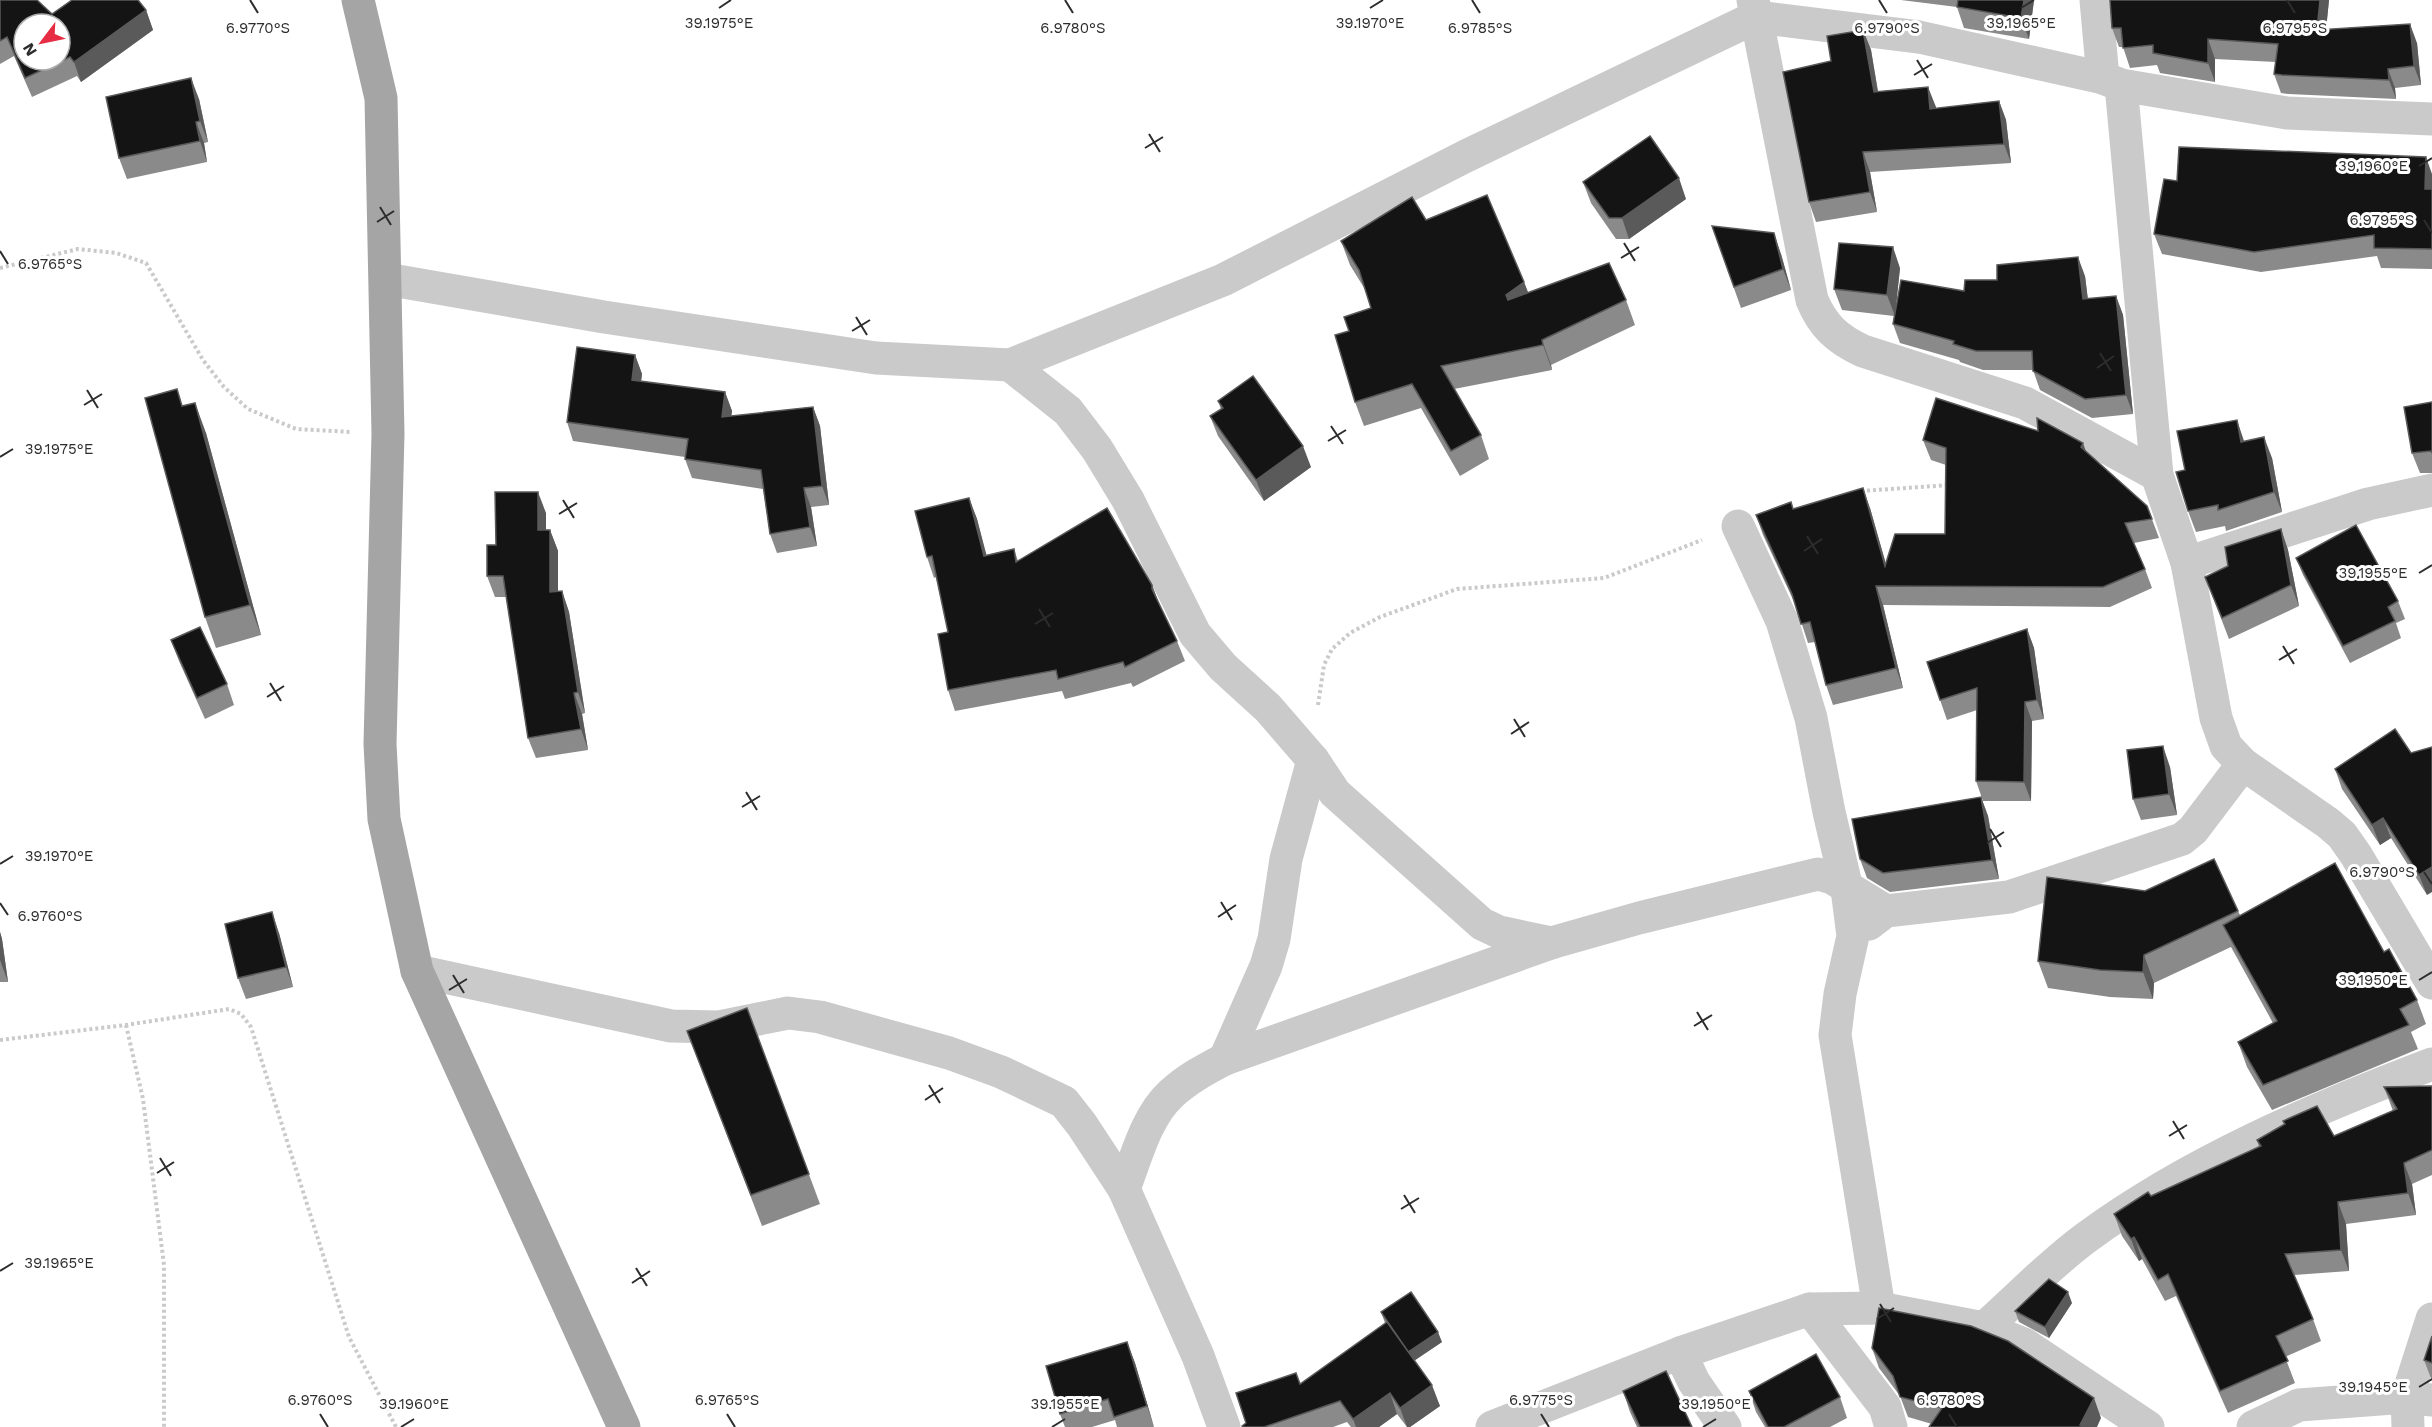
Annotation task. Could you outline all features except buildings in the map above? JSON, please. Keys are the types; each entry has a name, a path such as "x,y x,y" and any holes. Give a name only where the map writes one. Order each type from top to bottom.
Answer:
{"main road":[{"path":"358,0 381,98 388,434 380,744 384,819 417,971 624,1427"}],"street":[{"path":"2096,0 2112,82 2157,475 2187,563 2216,718 2226,746 2243,764 2342,835 2432,983"},
{"path":"386,279 604,318 876,358 1010,365 1223,280 1755,8 1919,36 2112,82 2287,113 2432,119"},
{"path":"1755,8 1812,300 1821,322 1847,344 1863,351 2025,403 2157,475"},
{"path":"1010,365 1068,411 1097,449 1128,500 1195,634 1223,667 1268,708 1312,760 1335,793 1482,924 1499,932 1551,943"},
{"path":"2187,563 2368,504 2432,490"},
{"path":"1738,526 1782,621 1811,718 1847,889 1854,936 1840,994 1835,1035 1879,1308"},
{"path":"1225,1059 1266,966 1274,939 1286,859 1312,760"},
{"path":"1854,936 1886,911 2009,897 2176,842 2193,830 2243,764"},
{"path":"1124,1189 1147,1130 1169,1095 1194,1076 1225,1059 1551,943 1808,875 1832,878 1886,911"},
{"path":"417,971 671,1026 719,1027 788,1013 820,1017 892,1036 1001,1072 1064,1102 1124,1189 1198,1356 1224,1427"},
{"path":"1984,1328 2084,1239 2170,1183 2335,1101 2432,1064"},
{"path":"1492,1427 1680,1353 1810,1309 1879,1308 1984,1328 2024,1344 2148,1427"},
{"path":"1810,1309 1885,1407 1891,1427"},
{"path":"2253,1427 2299,1405 2416,1408 2432,1319"},
{"path":"1680,1353 1694,1382 1725,1427"}],"path":[{"path":"0,268 78,249 116,253 146,263 203,360 224,387 248,409 296,429 388,434"},
{"path":"1850,492 1954,485"},
{"path":"1312,760 1324,665 1332,649 1350,633 1380,617 1457,589 1604,578 1738,526"},
{"path":"0,1040 126,1025 229,1009 241,1014 252,1027 349,1336 396,1427"},
{"path":"126,1025 143,1099 164,1265 164,1427"}]}
